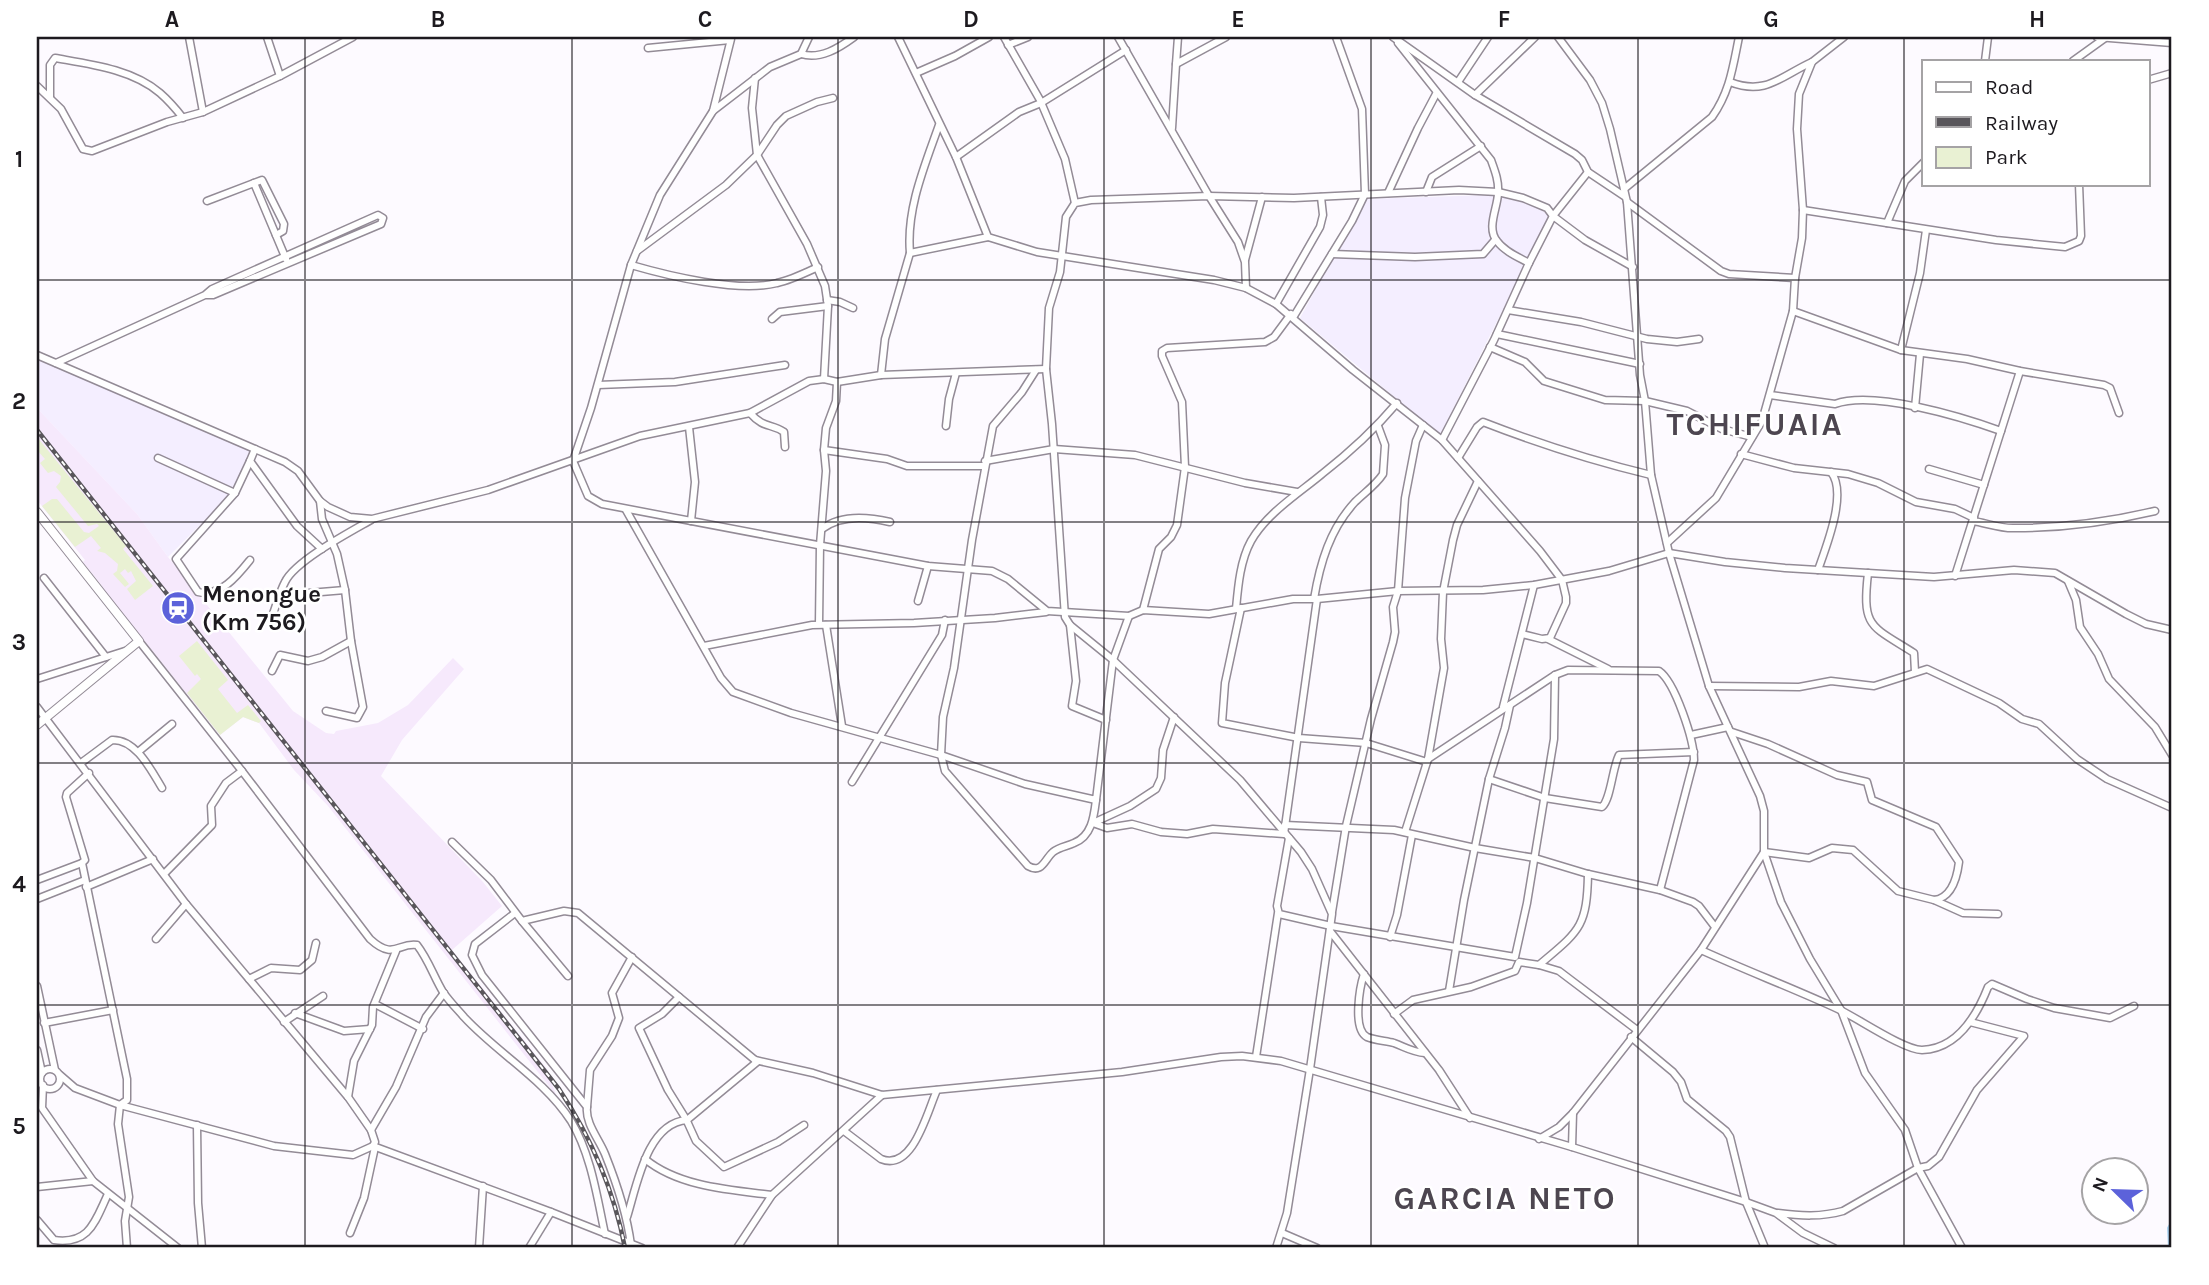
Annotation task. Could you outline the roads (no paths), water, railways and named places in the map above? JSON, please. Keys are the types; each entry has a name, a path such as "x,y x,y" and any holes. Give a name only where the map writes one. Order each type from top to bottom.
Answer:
{"main road":[{"path":"37,512 139,641 37,725"}],"street":[{"path":"189,37 203,112"},
{"path":"267,37 280,76"},
{"path":"37,86 64,113 81,146 88,151 203,112 280,76 353,37"},
{"path":"801,54 809,37"},
{"path":"713,111 780,61 801,54 812,56 828,52 854,37"},
{"path":"900,37 956,157 988,237"},
{"path":"916,73 989,37"},
{"path":"1004,37 1041,103 1065,159 1075,203 1066,217 1060,272 1047,320 1046,369 1065,612 1070,625 1076,681 1072,706 1106,720"},
{"path":"1008,45 1028,37"},
{"path":"1118,37 1209,196 1228,223 1245,262"},
{"path":"1171,130 1178,37"},
{"path":"1176,64 1226,37"},
{"path":"1143,610 1159,549 1171,537 1177,525 1185,467 1182,402 1162,351 1167,348 1265,342 1274,337 1293,315 1332,254 1365,194 1362,109 1336,37"},
{"path":"1458,82 1488,37"},
{"path":"1475,95 1535,37"},
{"path":"1558,37 1590,79 1611,129 1625,196 1651,475 1669,552 1709,686 1760,796 1764,811 1764,852 1781,902 1841,1010 1865,1073 1905,1130 1918,1168 1962,1248"},
{"path":"1625,196 1703,126 1719,107 1730,82 1739,37"},
{"path":"1730,82 1757,89 1812,62 1844,37"},
{"path":"1985,60 1988,37"},
{"path":"2097,37 2172,43"},
{"path":"2074,60 2106,37"},
{"path":"648,48 731,38 713,111 660,195 636,251 620,299 598,385 573,461 588,496 602,504 626,510 928,566 1000,574 1047,611"},
{"path":"1332,254 1415,257 1483,254 1495,240 1493,220 1498,192 1494,168 1481,146 1436,94 1394,38"},
{"path":"1394,38 1475,95 1575,153 1588,172 1625,196 1721,271 1729,274 1795,278"},
{"path":"956,157 1019,113 1041,103 1126,50"},
{"path":"50,97 50,65 55,58 98,66 128,76 162,94 183,118"},
{"path":"1667,542 1716,498 1762,421 1770,395 1793,311 1803,210 1797,113 1804,80 1812,62"},
{"path":"2150,79 2172,73"},
{"path":"755,78 752,108 757,156 818,267 828,303 824,379"},
{"path":"1388,193 1436,94"},
{"path":"636,251 719,191 757,156 786,116 833,98"},
{"path":"881,375 885,339 910,253 915,196 939,125"},
{"path":"1426,192 1432,177 1481,146"},
{"path":"1887,223 1905,181 1922,164"},
{"path":"1441,440 1497,334 1553,216 1588,172"},
{"path":"206,201 262,180 284,224 283,230 276,235"},
{"path":"254,183 286,260"},
{"path":"1803,210 1996,240 2066,247 2079,241 2081,236 2079,186"},
{"path":"1075,203 1091,200 1209,196 1321,197 1388,193 1498,192 1540,204 1586,240 1633,267"},
{"path":"1246,288 1245,262 1262,197"},
{"path":"1276,304 1320,227 1323,215 1321,197"},
{"path":"56,363 205,295 212,289 381,224 383,218 378,215 286,260"},
{"path":"1901,350 1920,273 1926,230"},
{"path":"910,253 988,237 1037,252 1189,276 1246,288 1276,304 1293,315 1353,370 1441,440 1514,520 1562,580 1566,603 1548,639"},
{"path":"1495,240 1529,262"},
{"path":"631,265 670,276 753,285 775,284 818,267"},
{"path":"772,319 780,312 828,303 840,302 853,308"},
{"path":"1508,310 1677,342 1699,339"},
{"path":"1793,311 1901,350 1967,359 2104,385 2110,388 2119,413"},
{"path":"1497,334 1640,364"},
{"path":"1490,347 1525,362 1544,381 1605,400 1646,401 1687,411 1722,429 1752,437"},
{"path":"1915,408 1920,354"},
{"path":"37,355 294,468 320,501 350,517 372,519"},
{"path":"598,385 675,382 785,365"},
{"path":"1036,369 1022,392 995,423 985,464 954,668 943,717 940,755 945,771 1031,868 1040,868 1054,852 1081,839 1093,823 1130,806 1156,789 1161,778 1163,750 1174,717"},
{"path":"271,619 286,579 332,541 372,519 488,490 640,436 750,413 809,381 824,379 837,382 881,375 1046,369"},
{"path":"1955,576 2020,371"},
{"path":"946,426 956,373"},
{"path":"837,382 836,401 826,428 826,471 820,545 823,625 842,726"},
{"path":"1770,395 1835,404 1872,399 1961,417 2001,431"},
{"path":"1397,403 1377,426 1322,475 1297,492 1252,539 1242,566 1239,609 1225,683 1222,723 1299,738 1366,743 1427,761 1555,675 1568,670 1654,670 1663,673 1691,735 1694,760 1660,890"},
{"path":"750,413 762,425 784,432 785,447"},
{"path":"1458,458 1483,422 1559,450 1651,475"},
{"path":"1276,1248 1282,1233 1310,1069 1346,827 1393,642 1393,607 1398,591 1405,498 1416,441 1423,425"},
{"path":"1256,1057 1278,913 1285,825 1321,566 1334,530 1356,501 1383,474 1385,445 1377,426"},
{"path":"689,427 695,482 691,521"},
{"path":"250,560 228,585 203,594 198,592 177,561 177,556 234,493 255,449"},
{"path":"824,450 887,459 907,466 985,464 1054,449 1135,455 1245,483 1297,492"},
{"path":"1741,454 1794,468 1848,474 1878,484 1916,502 1955,509 1973,520 2014,529 2110,522 2155,511"},
{"path":"158,458 234,493"},
{"path":"250,461 297,526 322,549"},
{"path":"1929,469 1984,485"},
{"path":"1818,570 1832,527 1837,498 1835,475 1832,472"},
{"path":"1390,937 1397,915 1408,834 1427,761 1444,668 1441,639 1444,592 1457,525 1478,481"},
{"path":"320,501 322,519 332,541 345,590 362,710 357,719 326,711"},
{"path":"626,510 721,678 733,692 791,713 940,755 1025,785 1096,800"},
{"path":"822,529 830,523 861,518 890,522"},
{"path":"704,646 795,627 960,620 1047,611 1129,615 1143,610 1209,614 1293,599 1534,585 1609,571 1669,552 1725,562 1868,573 1955,576 2014,570 2055,573 2147,624 2172,630"},
{"path":"918,601 928,566"},
{"path":"1868,573 1868,619 1914,653 1915,672"},
{"path":"44,578 106,657"},
{"path":"2068,581 2076,600 2080,628 2098,654 2109,679 2155,727 2172,755"},
{"path":"1449,991 1464,900 1489,779 1534,585"},
{"path":"309,593 345,590"},
{"path":"1093,823 1113,660 1129,615"},
{"path":"852,782 942,635 945,620"},
{"path":"1070,625 1113,660 1240,780 1311,869 1332,914"},
{"path":"1522,634 1548,639 1610,670"},
{"path":"139,641 370,939 382,947 396,951 411,944 419,947 444,993 482,1036 540,1085 572,1123 586,1154 605,1234"},
{"path":"272,671 280,655 308,661 322,657 351,641"},
{"path":"37,679 128,650"},
{"path":"1709,686 1800,687 1831,681 1874,686 1927,669 1935,671 1999,703 2022,719 2039,724 2077,759 2106,779 2172,808"},
{"path":"1394,1014 1413,1000 1471,987 1515,971 1554,739 1555,675"},
{"path":"37,706 186,904 348,1097 371,1130 375,1142 364,1198 350,1233"},
{"path":"138,752 172,724"},
{"path":"1691,735 1730,729 1837,775 1867,782 1872,800 1936,827 1959,862 1949,894 1943,899 1934,900"},
{"path":"81,763 115,739 138,752 162,788"},
{"path":"1489,779 1545,798 1601,807 1606,804 1611,775 1619,755 1694,752"},
{"path":"163,874 212,825 211,806 226,783 242,771"},
{"path":"89,774 65,795 85,860 82,863 127,1079 127,1100 120,1105 118,1124 129,1197 126,1209 127,1248"},
{"path":"1093,823 1107,828 1132,824 1161,832 1187,834 1213,829 1286,836"},
{"path":"1285,825 1346,827 1408,834 1535,858 1588,874 1660,890 1699,906 1715,927"},
{"path":"452,842 491,880 514,913 568,976"},
{"path":"1764,852 1809,859 1832,848 1853,850 1898,891 1934,900 1963,914 1998,914"},
{"path":"1539,1139 1559,1128 1573,1113 1701,950 1764,852"},
{"path":"37,899 153,859"},
{"path":"37,880 82,863"},
{"path":"1539,965 1580,926 1588,905 1588,874"},
{"path":"156,939 186,904"},
{"path":"522,921 564,911 574,912 755,1060 813,1073 882,1096 1122,1072 1221,1057 1256,1057 1310,1069 1572,1147 1776,1213 1805,1216 1830,1215 1843,1211 1918,1168 1928,1166 1939,1157 1977,1090 2024,1037 1970,1022"},
{"path":"514,913 475,944 472,955 482,975 587,1107"},
{"path":"1278,913 1331,928 1456,948 1559,971 1637,1030"},
{"path":"1331,928 1439,1070 1470,1118"},
{"path":"249,979 271,968 300,970 312,960 316,943"},
{"path":"1701,950 1841,1010 1909,1047 1921,1050 1948,1041 1970,1022 1992,984 2054,1008 2110,1018 2134,1006"},
{"path":"348,1097 356,1058 370,1029 375,1004 396,951"},
{"path":"631,1245 627,1217 604,1152 586,1114 590,1070 612,1036 619,1018 612,993 632,957"},
{"path":"1364,974 1359,988 1359,1025 1362,1032 1367,1037 1396,1044 1412,1052 1424,1053"},
{"path":"37,986 41,1018 60,1082 43,1108"},
{"path":"371,1130 386,1107 423,1029 426,1017 444,993"},
{"path":"284,1022 323,996"},
{"path":"679,997 662,1014 639,1028 696,1141 724,1167 778,1142 804,1125"},
{"path":"375,1004 423,1029"},
{"path":"41,1018 113,1010"},
{"path":"295,1013 344,1031 370,1029"},
{"path":"1631,1037 1673,1072 1681,1082 1687,1098 1726,1131 1734,1148 1746,1202 1765,1248"},
{"path":"37,1050 42,1073 40,1079 43,1086 43,1108 93,1181 178,1248"},
{"path":"627,1217 654,1139 727,1088 757,1062 755,1060"},
{"path":"42,1073 48,1069 57,1072 75,1088"},
{"path":"43,1086 75,1088 120,1105 274,1146 353,1155 374,1146 642,1248"},
{"path":"844,1130 881,1158 887,1161 899,1159 911,1150 937,1090"},
{"path":"737,1248 772,1195 882,1096"},
{"path":"1572,1147 1573,1113"},
{"path":"197,1125 198,1202 202,1248"},
{"path":"645,1159 679,1177 703,1185 772,1195"},
{"path":"37,1187 93,1181"},
{"path":"479,1248 483,1186"},
{"path":"37,1220 54,1240 76,1240 90,1231 108,1194"},
{"path":"529,1248 551,1212"},
{"path":"1776,1213 1803,1233 1834,1248"},
{"path":"1282,1233 1317,1248"},
{"path":"618,1240 619,1248"}],"waterway":[{"path":"2169,1248 2168,1228 2172,1221"}],"railway":[{"path":"37,430 559,1089 600,1165 615,1206 625,1248"}],"place":[{"name":"Menongue (Km 756)","path":"178,608"}],"district":[{"name":"TCHIFUAIA","path":"1755,424"},
{"name":"GARCIA NETO","path":"1505,1198"}]}
